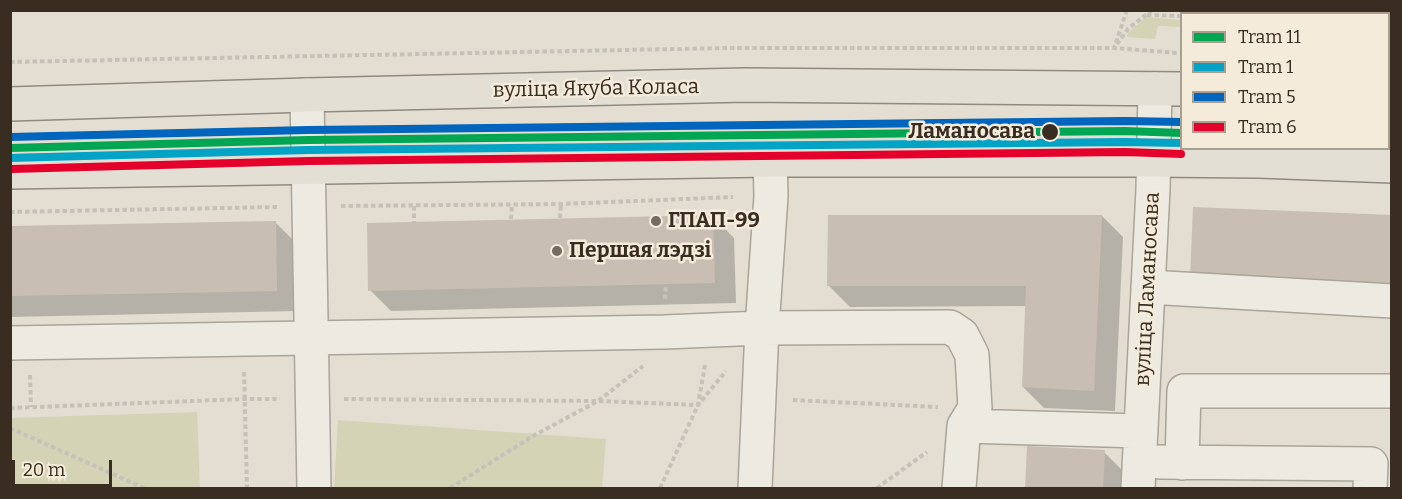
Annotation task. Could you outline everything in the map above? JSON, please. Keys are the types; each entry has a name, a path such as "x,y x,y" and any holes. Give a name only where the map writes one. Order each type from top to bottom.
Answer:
{"main road":[{"name":"вуліца Якуба Коласа","path":"10,104 745,85 1168,89"},
{"path":"10,172 770,160 1154,160 1326,156 1392,166"}],"street":[{"name":"вуліца Ламаносава","path":"1139,460 1154,160 1168,89"},
{"path":"307,95 314,489"},
{"path":"755,489 771,196 770,160"},
{"path":"1148,287 1392,301"},
{"path":"10,343 696,332 762,328 950,327 962,335 972,355 970,417 959,489"},
{"path":"1182,463 1184,391 1392,392"},
{"path":"970,417 1139,460 1182,463 1371,464 1370,489"}],"path":[{"path":"1127,10 1114,48 1128,29 1152,10"},
{"path":"1146,15 1180,16"},
{"path":"10,212 561,204 771,196"},
{"path":"511,219 512,204"},
{"path":"560,218 561,204"},
{"path":"414,206 414,222"},
{"path":"450,489 533,436 598,401 668,348 696,332 698,405"},
{"path":"244,339 247,489"},
{"path":"660,489 698,405 727,370"},
{"path":"10,408 312,398 598,401 698,405"},
{"path":"759,398 970,417"},
{"path":"877,489 970,417"},
{"path":"10,428 144,489"}],"green space":[{"path":"1146,17 1180,20 1180,27 1158,26 1155,39 1127,37 1128,33"},
{"path":"197,412 200,488 11,488 11,418"},
{"path":"338,420 606,439 602,488 334,488"}],"building":[{"path":"1193,207 1392,215 1392,288 1190,279"},
{"path":"713,215 715,283 368,291 367,223"},
{"path":"828,215 1102,215 1094,391 1022,387 1026,286 827,286"},
{"path":"276,221 277,291 10,296 10,226"},
{"path":"1027,446 1105,450 1103,488 1025,488"}],"tram line":[{"name":"5","path":"10,137 308,130 1180,122"},
{"name":"11","path":"10,148 308,140 1125,131 1180,133"},
{"name":"1","path":"10,158 308,150 1180,143"},
{"name":"6","path":"11,169 308,161 1125,152 1181,154"}],"place":[{"name":"Ламаносава","path":"1050,132"},
{"name":"ГПАП-99","path":"656,221"},
{"name":"Першая лэдзі","path":"557,251"}]}
